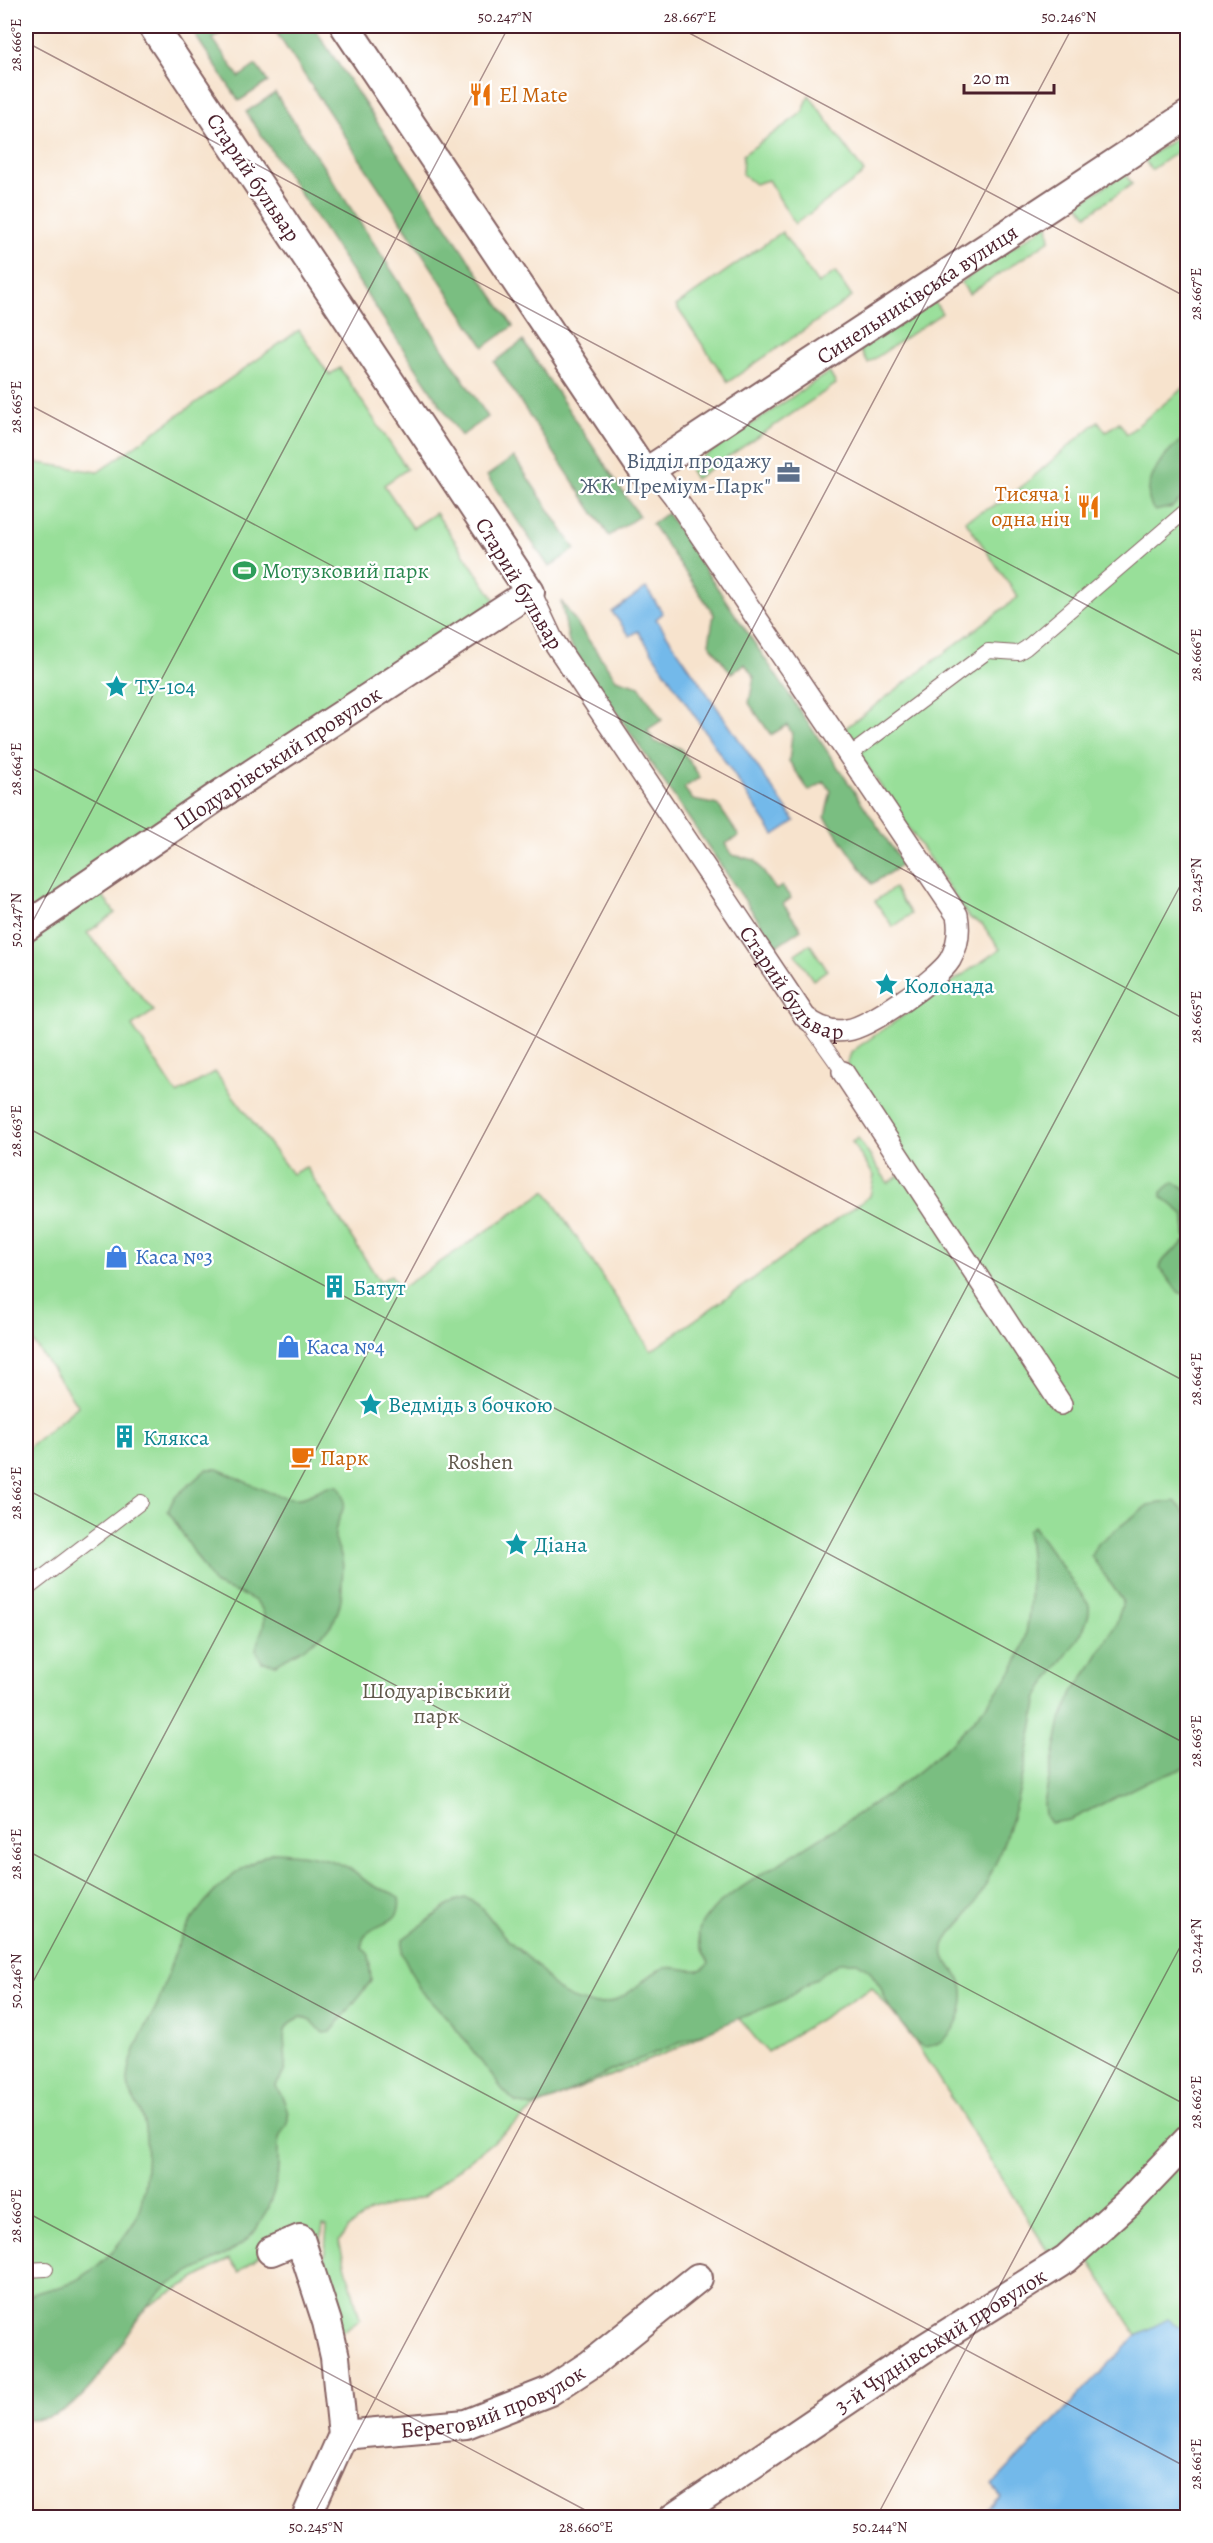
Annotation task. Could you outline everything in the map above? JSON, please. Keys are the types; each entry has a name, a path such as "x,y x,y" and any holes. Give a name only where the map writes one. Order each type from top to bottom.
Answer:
{"street":[{"name":"Старий бульвар","path":"153,26 530,592 552,639 805,1017 816,1026 830,1030 848,1030 865,1023 895,1006 935,976 949,960 958,941 957,915 851,754 674,496 663,482 645,473 345,26"},
{"name":"Синельниківська вулиця","path":"645,473 1188,115"},
{"name":"Шодуарівський провулок","path":"26,927 260,768 530,592"},
{"path":"843,1072 1060,1404"},
{"name":"3-й Чуднівський провулок","path":"673,2517 923,2349 1066,2259 1130,2201 1188,2140"},
{"path":"271,2251 300,2239 327,2322 335,2357 343,2435 306,2517"},
{"name":"Береговий провулок","path":"343,2435 466,2424 550,2391 591,2364 698,2278"}],"lane":[{"path":"851,754 988,651 1018,653 1026,648 1188,509"},
{"path":"805,1017 843,1072"},
{"path":"26,1590 141,1502"},
{"path":"26,2270 46,2269"}],"green space":[{"path":"189,26 230,26 213,39 239,77 256,65 268,82 239,101"},
{"path":"272,26 313,26 513,326 484,347"},
{"path":"275,93 488,417 461,436 246,112"},
{"path":"809,95 864,172 795,224 768,180 755,184 742,174 743,155 803,112"},
{"path":"1187,131 1187,145 1151,170 1144,159"},
{"path":"1125,173 1132,184 1087,215 1078,204"},
{"path":"1048,224 1050,240 969,294 961,282"},
{"path":"782,232 818,284 835,272 852,297 728,382 676,306"},
{"path":"934,301 942,313 868,363 860,350"},
{"name":"Шодуарівський парк","path":"299,330 329,375 340,368 407,469 384,485 413,528 436,513 495,600 98,889 115,913 87,933 154,1011 132,1026 177,1094 215,1072 292,1174 306,1167 380,1282 391,1275 400,1289 546,1191 651,1351 870,1196 874,1176 852,1142 858,1138 888,1183 900,1175 847,1064 851,1053 1000,949 982,924 969,918 843,730 1018,597 965,520 1006,500 1098,421 1106,432 1119,422 1127,434 1187,385 1188,2319 1181,2328 1168,2320 1137,2335 1089,2261 1051,2256 914,2040 872,1987 767,2052 737,2016 678,2048 539,2105 423,2197 371,2211 348,2228 339,2241 360,2319 340,2333 323,2272 327,2226 323,2225 318,2260 281,2238 239,2272 229,2259 26,2377 26,1449 78,1406 26,1332 26,461 98,472"},
{"path":"523,341 639,516 609,536 494,362"},
{"path":"829,372 836,384 695,479 688,467"},
{"path":"1187,437 1187,494 1172,507 1155,511 1150,502 1151,481 1162,459"},
{"path":"514,457 575,549 549,567 487,476"},
{"path":"667,513 903,864 872,884 825,817 831,791 824,782 809,791 789,761 792,734 787,725 771,735 749,703 754,677 745,664 731,673 709,643 714,614 652,524"},
{"path":"561,601 616,679 639,686 662,720 647,730 655,742 680,748 700,777 684,788 693,800 718,805 739,836 725,844 732,855 755,860 776,890 782,886 791,898 783,904 801,929 776,946 569,643"},
{"path":"894,888 911,914 893,927 875,901"},
{"path":"810,944 827,970 813,980 795,954"},
{"path":"1174,1182 1187,1190 1187,1295 1178,1292 1160,1268 1167,1257 1186,1240 1183,1214 1161,1196 1161,1192"},
{"path":"207,1469 217,1469 270,1492 291,1498 305,1497 328,1486 338,1486 343,1493 344,1506 335,1531 343,1566 341,1601 337,1614 331,1625 314,1642 276,1664 262,1662 256,1650 264,1622 260,1606 246,1596 214,1584 168,1511 174,1498"},
{"path":"1175,1501 1188,1516 1187,1767 1144,1783 1070,1820 1050,1823 1045,1816 1044,1803 1061,1720 1073,1692 1091,1667 1117,1622 1123,1601 1091,1556 1097,1544 1148,1505"},
{"path":"1033,1526 1089,1605 1088,1616 1078,1639 1038,1697 1019,1793 995,1864 974,1905 946,1941 944,1955 960,1978 963,1994 960,2015 950,2033 934,2045 924,2047 914,2040 888,2005 880,1986 869,1970 857,1962 840,1962 784,2000 611,2071 553,2100 531,2107 515,2102 502,2089 450,2021 419,1988 402,1953 403,1939 455,1901 465,1898 481,1907 504,1936 537,1966 558,1990 577,2001 600,2004 614,2001 659,1970 666,1968 699,1970 704,1968 709,1963 698,1936 703,1922 723,1900 900,1785 963,1731 1003,1684 1019,1657 1027,1629 1031,1577 1027,1531"},
{"path":"273,1852 303,1854 332,1861 351,1869 377,1888 393,1893 399,1898 396,1916 375,1928 364,1938 362,1947 369,1955 371,1981 331,2032 323,2033 313,2022 302,2017 293,2021 285,2031 285,2068 276,2086 286,2106 288,2120 279,2140 274,2191 257,2228 237,2248 179,2279 155,2297 85,2393 68,2407 49,2417 26,2420 26,2298 68,2284 88,2273 114,2250 138,2213 146,2172 146,2143 143,2119 129,2086 129,2071 138,2042 160,1998 176,1949 193,1918 215,1891 242,1869"}],"water":[{"path":"646,588 663,613 656,619 795,821 774,835 638,631 630,636 612,612"},
{"path":"1168,2319 1181,2328 1187,2319 1187,2517 980,2517 1001,2496 992,2485 1137,2335"}],"place":[{"name":"El Mate","path":"481,94"},
{"name":"Відділ продажу ЖК \"Преміум-Парк\"","path":"789,473"},
{"name":"Тисяча і одна ніч","path":"1088,506"},
{"name":"Мотузковий парк","path":"244,570"},
{"name":"ТУ-104","path":"117,686"},
{"name":"Колонада","path":"886,985"},
{"name":"Каса №3","path":"117,1256"},
{"name":"Батут","path":"335,1287"},
{"name":"Каса №4","path":"288,1346"},
{"name":"Ведмідь з бочкою","path":"370,1404"},
{"name":"Клякса","path":"125,1437"},
{"name":"Парк","path":"302,1457"},
{"name":"Діана","path":"516,1544"}],"park label":[{"name":"Roshen","path":"480,1461"}]}
